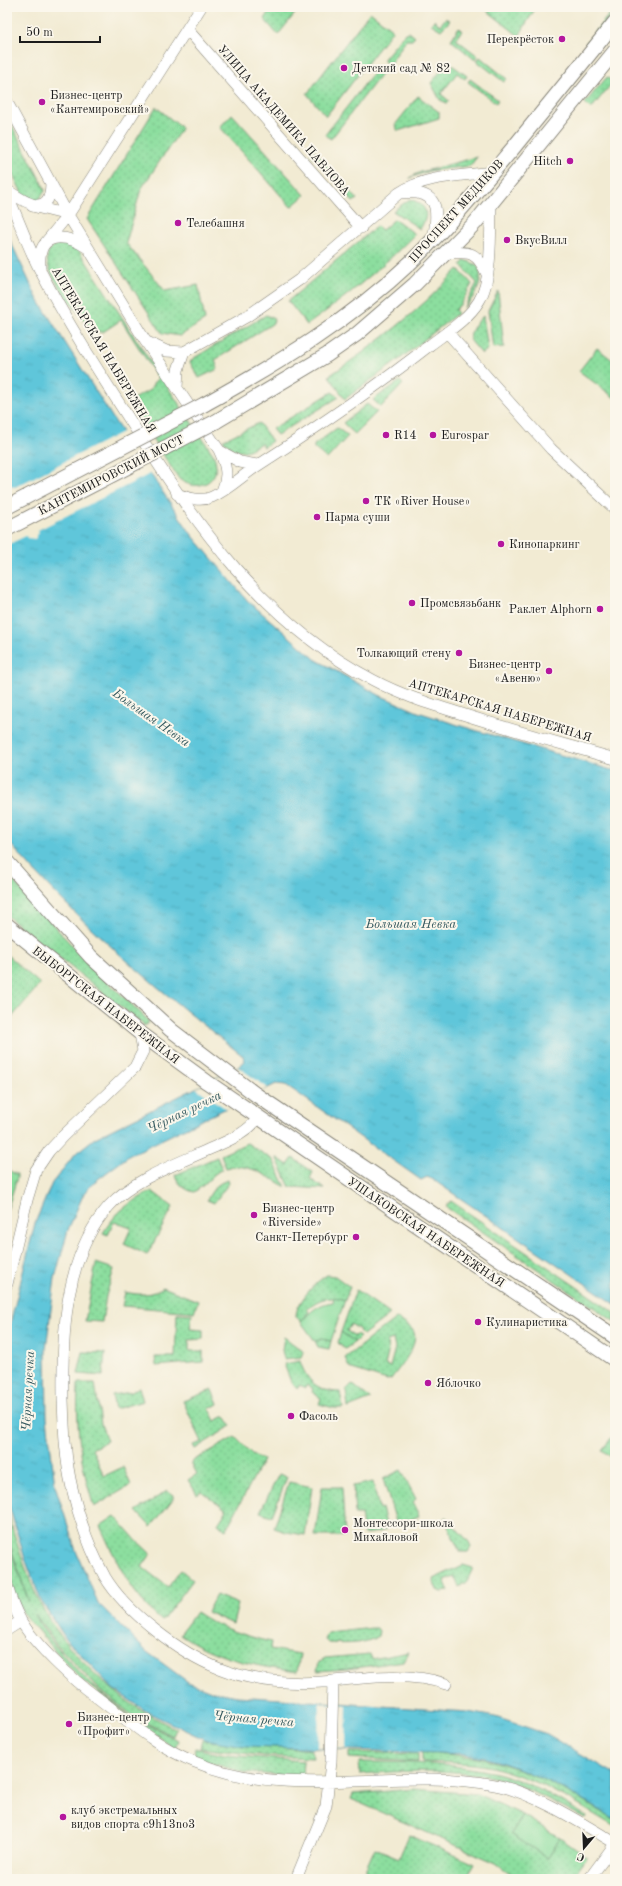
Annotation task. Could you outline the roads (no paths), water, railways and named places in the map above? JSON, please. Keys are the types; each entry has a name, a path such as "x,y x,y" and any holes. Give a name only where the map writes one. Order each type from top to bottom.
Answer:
{"main road":[{"name":"ПРОСПЕКТ МЕДИКОВ","path":"206,404 269,369 328,330 388,282 433,240 493,172 615,22"},
{"name":"ПРОСПЕКТ МЕДИКОВ","path":"216,422 328,355 390,306 447,253 491,203 615,51"},
{"name":"КАНТЕМИРОВСКИЙ МОСТ","path":"7,507 206,404"},
{"name":"КАНТЕМИРОВСКИЙ МОСТ","path":"7,528 216,422"},
{"name":"ВЫБОРГСКАЯ НАБЕРЕЖНАЯ","path":"7,862 91,957 171,1030 255,1094"},
{"name":"ВЫБОРГСКАЯ НАБЕРЕЖНАЯ","path":"7,925 140,1033 238,1103"},
{"name":"УШАКОВСКАЯ НАБЕРЕЖНАЯ","path":"255,1094 615,1337"},
{"name":"УШАКОВСКАЯ НАБЕРЕЖНАЯ","path":"238,1103 615,1360"}],"street":[{"path":"41,273 40,254 46,242 68,215 201,7"},
{"name":"УЛИЦА АКАДЕМИКА ПАВЛОВА","path":"187,29 361,228"},
{"path":"7,102 68,215 146,342 219,450 225,463 226,470 226,483 221,492"},
{"path":"146,342 166,351 184,352 268,303 299,280 361,228 399,193 416,183 431,179 493,172"},
{"path":"30,206 44,202 50,194 51,184"},
{"path":"7,190 30,206 68,215"},
{"path":"399,193 422,193 430,198 437,212 433,240"},
{"name":"АПТЕКАРСКАЯ НАБЕРЕЖНАЯ","path":"7,194 41,273 84,346 177,494 234,568 260,595 299,631 334,658 374,681 413,698 482,721 615,759"},
{"path":"177,494 192,499 202,500 221,492 258,465 339,413 447,332 473,309 485,289 488,275 491,203"},
{"path":"46,242 64,237 72,239 90,249"},
{"path":"447,253 463,252 472,254 478,258 488,275"},
{"path":"447,332 551,449 615,508"},
{"path":"177,388 178,370 184,352"},
{"path":"219,450 240,462 258,465"},
{"path":"7,1284 27,1200 36,1170 49,1151 63,1136 135,1067 143,1051 140,1033"},
{"path":"258,1118 237,1137 130,1188 110,1205 87,1239 78,1260 70,1292 62,1360 64,1425 72,1488 93,1553 106,1579 132,1609 184,1651 200,1661 239,1675 296,1682 365,1678 420,1677 446,1684"},
{"path":"7,1585 10,1597 21,1621 34,1638 77,1682 124,1720 170,1751 212,1769 278,1781 328,1783 407,1778 446,1779 496,1785 525,1794 589,1827 615,1844 589,1879"},
{"path":"7,1630 21,1621"},
{"path":"296,1879 326,1806 332,1749 333,1681"}],"water":[{"name":"Большая Невка","path":"7,234 37,298 116,423 192,535 248,601 315,659 379,695 418,712 461,726 615,771 615,1304 432,1179 427,1177 421,1180 286,1085 276,1084 130,1155 94,1182 84,1193 68,1230 55,1278 46,1349 47,1418 55,1485 76,1551 98,1603 147,1652 188,1682 211,1691 237,1696 468,1712 495,1717 547,1734 615,1774 615,1819 572,1794 528,1772 497,1761 464,1754 245,1746 206,1740 149,1713 113,1689 66,1639 41,1601 24,1556 7,1499 7,1337 35,1223 52,1183 76,1153 95,1138 238,1067 245,1061 243,1056 180,1006 119,954 61,899 7,840"}],"place":[{"name":"Перекрёсток","path":"562,39"},
{"name":"Детский сад № 82","path":"344,68"},
{"name":"Бизнес-центр «Кантемировский»","path":"42,102"},
{"name":"Hitch","path":"570,161"},
{"name":"Телебашня","path":"178,223"},
{"name":"ВкусВилл","path":"507,240"},
{"name":"R14","path":"386,435"},
{"name":"Eurospar","path":"433,435"},
{"name":"ТК «River House»","path":"366,501"},
{"name":"Парма суши","path":"317,517"},
{"name":"Кинопаркинг","path":"501,544"},
{"name":"Промсвязьбанк","path":"412,603"},
{"name":"Раклет Alphorn","path":"600,609"},
{"name":"Толкающий стену","path":"459,653"},
{"name":"Бизнес-центр «Авеню»","path":"549,671"},
{"name":"Бизнес-центр «Riverside»","path":"254,1215"},
{"name":"Санкт-Петербург","path":"356,1237"},
{"name":"Кулинаристика","path":"478,1322"},
{"name":"Яблочко","path":"428,1383"},
{"name":"Фасоль","path":"291,1416"},
{"name":"Монтессори-школа Михайловой","path":"345,1530"},
{"name":"Бизнес-центр «Профит»","path":"69,1724"},
{"name":"клуб экстремальных видов спорта c9h13no3","path":"63,1817"}],"water label":[{"name":"Чёрная речка","path":"184,1111"},
{"name":"Чёрная речка","path":"27,1391"},
{"name":"Чёрная речка","path":"254,1718"}]}
